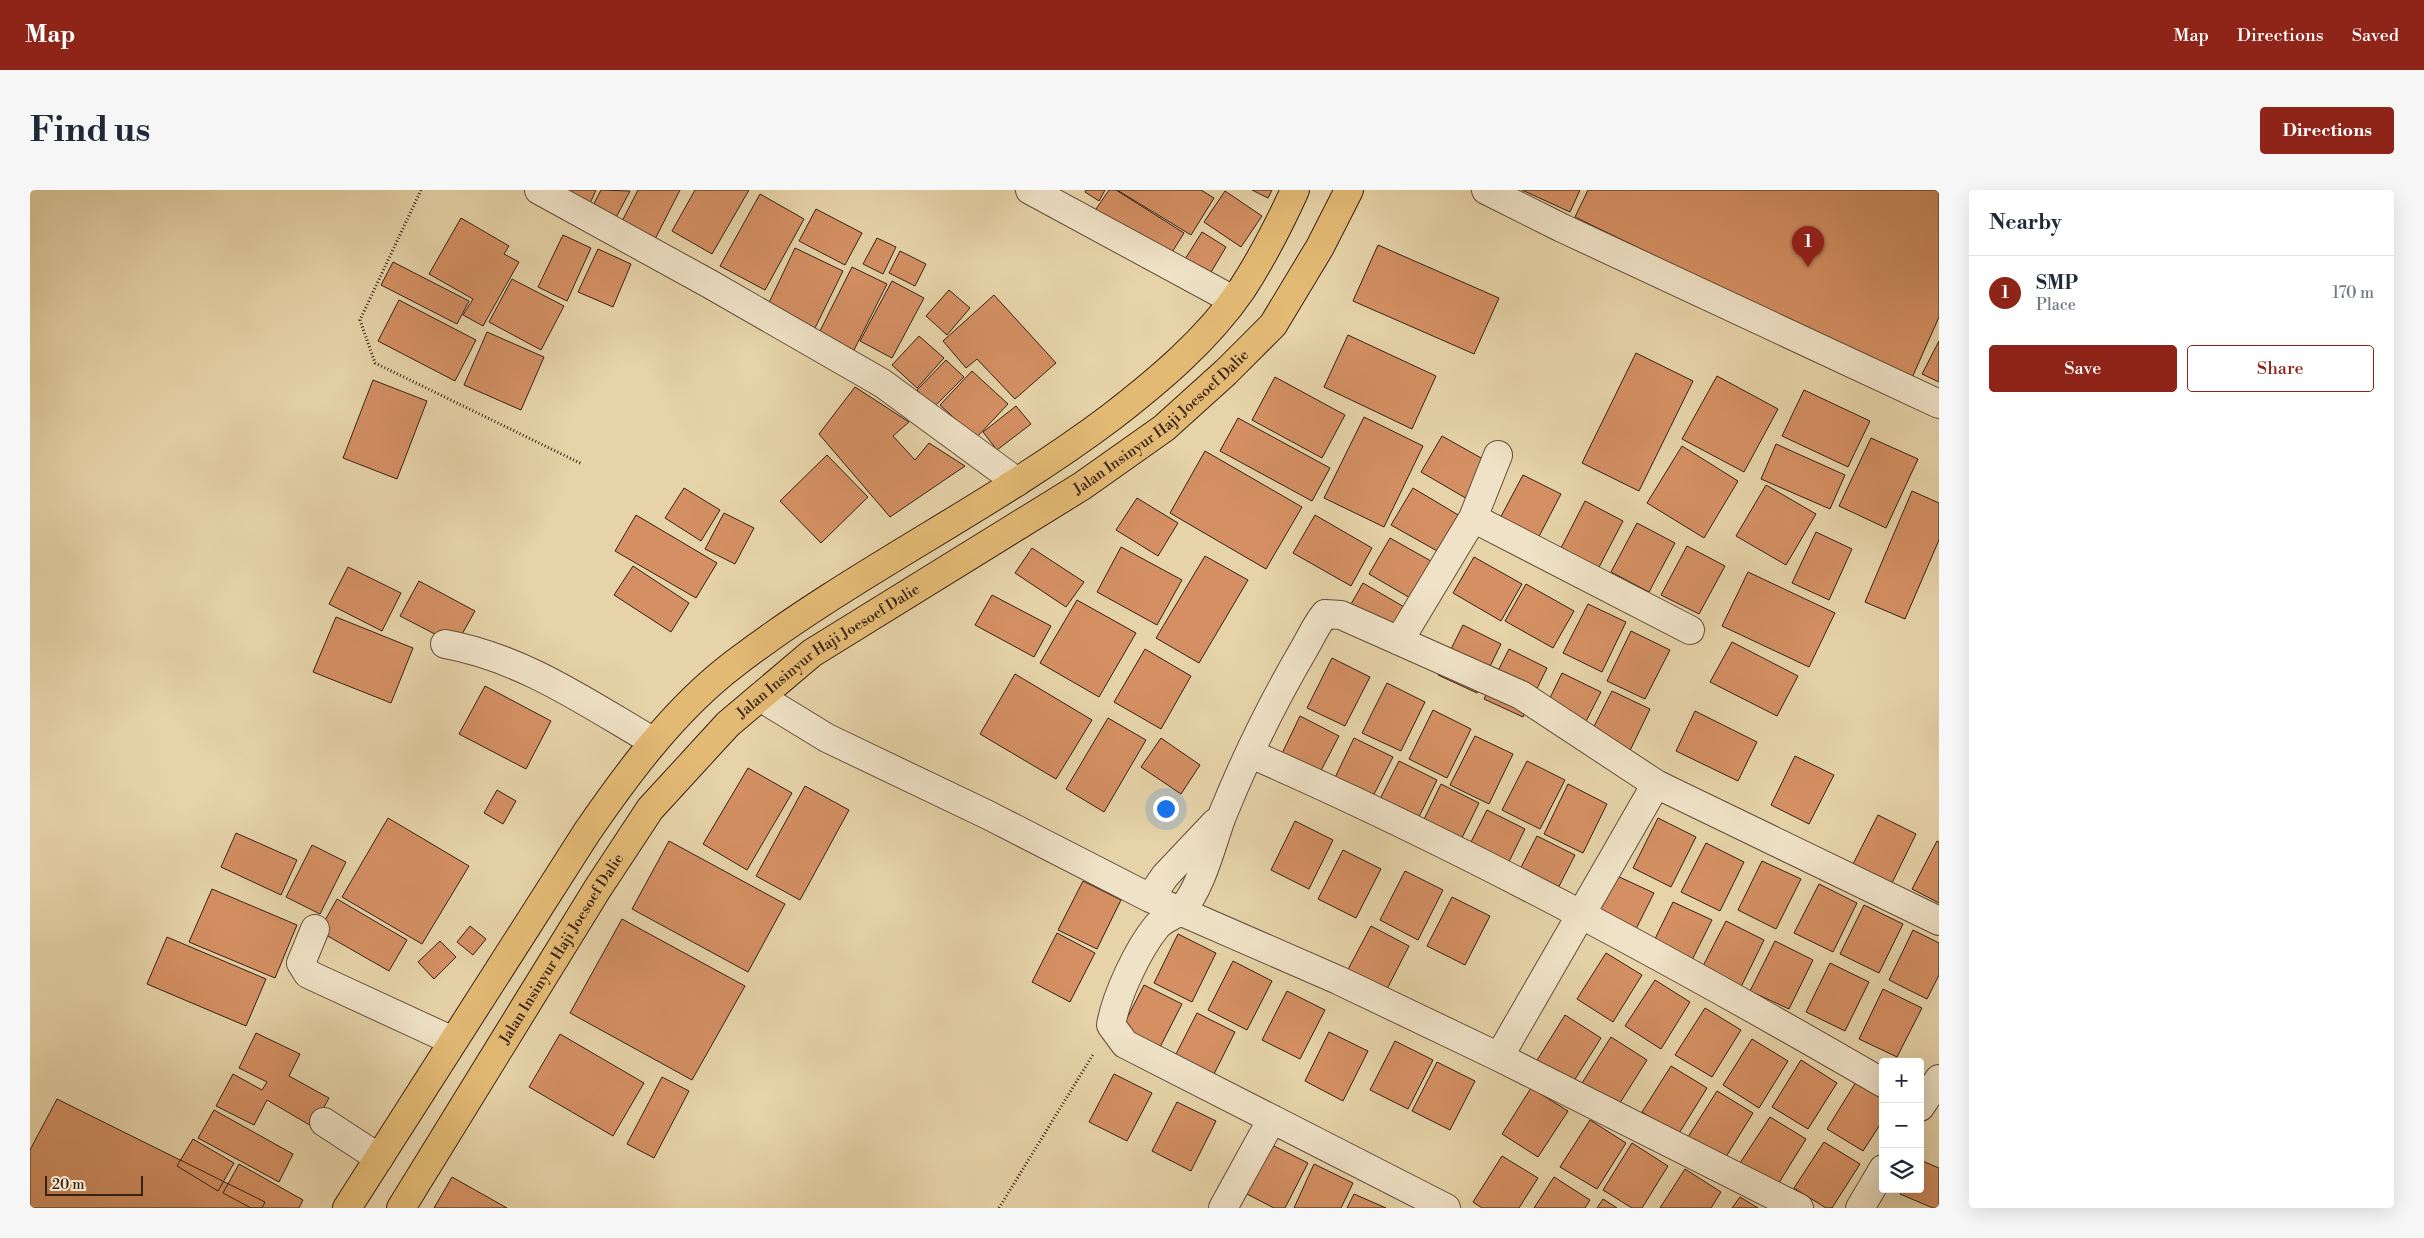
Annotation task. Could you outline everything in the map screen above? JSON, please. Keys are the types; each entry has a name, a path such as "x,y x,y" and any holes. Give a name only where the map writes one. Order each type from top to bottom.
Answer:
{"main road":[{"path":"347,1208 587,832 620,784 654,742 696,697 733,665 791,624 1069,449 1146,390 1191,350 1242,288 1284,215 1295,190"},
{"name":"Jalan Insinyur Haji Joesoef Dalie","path":"401,1208 598,888 650,809 728,724 812,653 1082,486 1164,428 1226,372 1273,325 1320,247 1349,190"}],"street":[{"path":"539,190 708,283 882,383 1017,482"},
{"path":"1030,190 1233,300"},
{"path":"1486,190 1562,228 1939,404"},
{"path":"1399,641 1473,518 1498,455"},
{"path":"1473,518 1690,630"},
{"path":"1430,1204 1272,1119 1125,1044 1111,1025 1115,1004 1129,974 1157,926 1166,917 1181,910 1197,885 1223,815 1283,682 1315,626 1325,614 1341,615 1521,695 1656,784 1939,922"},
{"path":"445,644 473,649 535,673 654,742"},
{"path":"760,697 827,738 988,815 1150,898 1338,980 1499,1057 1799,1208"},
{"path":"1251,754 1434,839 1719,988 1879,1082"},
{"path":"1499,1057 1656,784"},
{"path":"1150,898 1165,876 1223,815"},
{"path":"315,929 301,963 308,974 453,1041"},
{"path":"1922,1103 1939,1080"},
{"path":"1924,1108 1939,1115"},
{"path":"1223,1208 1272,1119"},
{"path":"324,1122 379,1158"},
{"path":"1860,1208 1879,1176"}],"path":[{"path":"421,190 360,320 375,363 582,464"},
{"path":"1000,1208 1111,1025"}],"building":[{"path":"570,190 596,190 588,208 566,198"},
{"path":"601,190 630,191 612,225 589,213"},
{"path":"638,190 680,190 651,247 618,229"},
{"path":"695,190 749,190 712,254 672,231"},
{"path":"1086,190 1105,190 1099,201 1085,192"},
{"path":"1109,190 1116,190 1184,233 1166,262 1092,215"},
{"path":"1117,190 1201,190 1214,198 1191,235"},
{"path":"1252,190 1272,190 1268,198"},
{"path":"1522,190 1580,190 1570,212"},
{"path":"1588,190 1939,190 1939,317 1911,380 1575,217"},
{"path":"1225,191 1262,216 1241,247 1204,222"},
{"path":"760,194 804,219 765,290 720,266"},
{"path":"816,209 862,233 845,265 799,241"},
{"path":"461,218 509,246 504,254 519,262 483,326 463,315 473,299 429,274"},
{"path":"1202,232 1226,247 1207,279 1182,264"},
{"path":"563,235 591,248 567,301 538,287"},
{"path":"877,238 896,247 883,274 863,264"},
{"path":"1378,245 1499,298 1474,354 1353,301"},
{"path":"795,248 843,271 813,332 766,309"},
{"path":"598,249 631,264 613,307 578,292"},
{"path":"900,251 926,264 915,286 889,273"},
{"path":"393,262 469,301 457,324 381,285"},
{"path":"852,267 887,284 851,356 816,339"},
{"path":"512,279 564,306 541,350 489,322"},
{"path":"892,281 924,298 892,358 860,341"},
{"path":"949,290 970,308 947,335 926,316"},
{"path":"994,295 1056,363 1015,399 977,359 966,368 943,341"},
{"path":"399,300 476,340 455,381 378,341"},
{"path":"487,332 544,357 521,410 464,385"},
{"path":"1348,335 1436,376 1412,429 1324,387"},
{"path":"919,336 944,358 917,388 892,365"},
{"path":"1939,341 1939,382 1922,374"},
{"path":"1636,353 1693,381 1639,491 1582,463"},
{"path":"946,360 964,377 934,407 917,390"},
{"path":"972,371 1008,404 976,438 940,405"},
{"path":"1717,376 1778,409 1744,472 1682,439"},
{"path":"1275,377 1345,415 1322,458 1252,420"},
{"path":"373,380 427,401 397,479 343,458"},
{"path":"855,387 909,422 893,436 915,460 929,443 965,466 890,517 819,434"},
{"path":"1804,390 1870,421 1848,467 1782,436"},
{"path":"1016,406 1031,424 997,450 983,432"},
{"path":"1364,417 1423,446 1384,527 1324,498"},
{"path":"1238,418 1330,468 1312,501 1220,451"},
{"path":"1442,436 1490,463 1469,500 1421,472"},
{"path":"1871,438 1918,459 1886,528 1839,506"},
{"path":"1776,444 1845,475 1830,509 1761,479"},
{"path":"1682,446 1738,481 1704,538 1647,503"},
{"path":"1205,451 1302,507 1266,569 1170,513"},
{"path":"827,455 868,497 821,543 780,501"},
{"path":"1523,475 1561,494 1535,544 1497,524"},
{"path":"1766,485 1816,514 1786,565 1736,536"},
{"path":"684,488 720,510 701,541 665,518"},
{"path":"1413,488 1460,516 1439,552 1391,525"},
{"path":"1912,491 1939,503 1939,540 1905,619 1865,602"},
{"path":"1137,498 1178,523 1158,556 1116,530"},
{"path":"1585,501 1623,521 1598,569 1560,550"},
{"path":"724,513 754,528 735,564 705,549"},
{"path":"636,515 717,563 696,598 615,551"},
{"path":"1315,515 1372,548 1351,586 1293,553"},
{"path":"1637,523 1675,543 1649,592 1611,572"},
{"path":"1816,532 1852,549 1829,600 1792,583"},
{"path":"1390,538 1438,565 1417,602 1369,574"},
{"path":"1687,546 1725,566 1699,614 1661,595"},
{"path":"1121,547 1182,580 1157,625 1097,592"},
{"path":"1032,548 1084,582 1066,607 1015,573"},
{"path":"1205,556 1248,580 1199,663 1156,638"},
{"path":"1474,557 1522,584 1501,621 1453,593"},
{"path":"633,566 689,603 671,632 614,595"},
{"path":"348,567 401,593 382,631 329,604"},
{"path":"1748,572 1835,613 1809,667 1722,626"},
{"path":"419,581 475,611 456,645 400,616"},
{"path":"1363,583 1411,611 1390,648 1342,620"},
{"path":"1526,584 1574,611 1553,648 1505,621"},
{"path":"992,595 1051,626 1034,657 975,625"},
{"path":"1077,600 1136,633 1099,697 1040,663"},
{"path":"1588,604 1626,622 1602,672 1563,653"},
{"path":"336,617 413,648 391,703 313,672"},
{"path":"1463,625 1501,644 1477,693 1438,675"},
{"path":"1631,631 1670,650 1645,699 1607,681"},
{"path":"1732,642 1798,676 1777,716 1710,682"},
{"path":"1145,649 1191,676 1161,729 1114,702"},
{"path":"1509,649 1547,668 1523,717 1484,699"},
{"path":"1332,658 1370,677 1345,726 1307,708"},
{"path":"1562,673 1601,692 1576,741 1538,723"},
{"path":"1015,674 1092,720 1056,779 980,734"},
{"path":"1387,683 1425,702 1401,751 1362,733"},
{"path":"485,686 551,721 526,769 459,734"},
{"path":"1612,691 1650,709 1626,759 1587,740"},
{"path":"1433,710 1471,729 1447,778 1409,759"},
{"path":"1695,711 1757,742 1738,781 1676,751"},
{"path":"1300,716 1339,736 1314,784 1276,766"},
{"path":"1108,718 1146,740 1104,812 1066,789"},
{"path":"1475,736 1513,754 1489,804 1450,785"},
{"path":"1161,738 1200,765 1181,794 1141,767"},
{"path":"1354,738 1393,757 1368,806 1330,788"},
{"path":"1795,756 1834,775 1809,824 1771,805"},
{"path":"1399,761 1437,780 1413,829 1374,811"},
{"path":"1527,761 1565,780 1540,829 1502,810"},
{"path":"748,768 792,793 747,870 703,844"},
{"path":"1441,784 1479,803 1455,852 1417,834"},
{"path":"1568,784 1607,804 1583,853 1544,834"},
{"path":"805,786 849,810 800,900 756,876"},
{"path":"497,790 516,801 503,824 484,813"},
{"path":"1487,810 1525,829 1501,878 1462,860"},
{"path":"1878,815 1916,834 1892,883 1853,864"},
{"path":"388,818 469,866 422,944 342,897"},
{"path":"1658,818 1696,837 1671,887 1633,868"},
{"path":"1295,821 1333,840 1309,889 1271,870"},
{"path":"236,833 297,860 281,895 221,867"},
{"path":"1537,836 1575,855 1550,904 1512,885"},
{"path":"669,841 785,904 748,972 632,909"},
{"path":"1937,841 1939,842 1939,903 1912,889"},
{"path":"1706,843 1744,862 1720,911 1681,892"},
{"path":"312,845 346,862 320,914 286,897"},
{"path":"1343,850 1381,869 1356,918 1318,899"},
{"path":"1762,861 1801,879 1776,929 1738,910"},
{"path":"1405,871 1443,890 1418,940 1380,920"},
{"path":"1615,875 1654,893 1629,943 1591,924"},
{"path":"1083,881 1121,900 1097,949 1058,930"},
{"path":"1819,884 1857,903 1833,952 1794,933"},
{"path":"212,889 297,925 275,978 189,942"},
{"path":"1452,897 1490,916 1465,965 1427,946"},
{"path":"337,899 407,940 389,971 319,931"},
{"path":"1673,902 1712,920 1687,970 1649,951"},
{"path":"1864,905 1903,924 1879,973 1840,954"},
{"path":"622,919 745,986 692,1080 570,1013"},
{"path":"1726,921 1764,940 1740,989 1701,970"},
{"path":"470,926 486,939 473,955 457,942"},
{"path":"1371,926 1409,946 1384,995 1345,975"},
{"path":"1913,930 1939,943 1939,975 1927,999 1889,980"},
{"path":"1057,933 1095,953 1070,1002 1032,982"},
{"path":"1178,934 1216,953 1192,1002 1154,983"},
{"path":"167,937 266,979 246,1026 147,984"},
{"path":"440,941 456,957 434,979 418,962"},
{"path":"1775,941 1813,960 1789,1009 1750,991"},
{"path":"1606,953 1642,975 1613,1022 1577,999"},
{"path":"1233,961 1272,981 1247,1030 1208,1010"},
{"path":"1830,963 1869,982 1845,1031 1806,1012"},
{"path":"1655,980 1690,1002 1661,1049 1625,1026"},
{"path":"1144,985 1182,1004 1157,1053 1119,1034"},
{"path":"1883,989 1922,1008 1897,1057 1859,1039"},
{"path":"1287,991 1325,1010 1300,1059 1262,1040"},
{"path":"1705,1008 1741,1030 1712,1077 1675,1055"},
{"path":"1197,1013 1235,1032 1210,1082 1172,1062"},
{"path":"1565,1015 1601,1038 1572,1084 1536,1062"},
{"path":"1329,1032 1368,1051 1343,1101 1305,1081"},
{"path":"256,1033 300,1054 289,1076 329,1098 313,1127 267,1100 254,1125 216,1106 233,1074 262,1090 267,1082 239,1068"},
{"path":"560,1034 644,1083 613,1136 529,1087"},
{"path":"1611,1037 1647,1060 1618,1106 1582,1083"},
{"path":"1752,1039 1788,1061 1759,1108 1723,1085"},
{"path":"1395,1041 1433,1060 1408,1109 1370,1090"},
{"path":"1801,1060 1837,1083 1808,1129 1772,1107"},
{"path":"1437,1062 1475,1081 1450,1130 1412,1111"},
{"path":"1671,1066 1707,1088 1678,1135 1642,1112"},
{"path":"1114,1074 1152,1093 1127,1141 1089,1122"},
{"path":"662,1077 689,1091 654,1158 627,1144"},
{"path":"1856,1082 1879,1096 1879,1126 1863,1151 1827,1129"},
{"path":"1531,1088 1568,1111 1538,1157 1502,1134"},
{"path":"1717,1091 1753,1113 1724,1160 1688,1137"},
{"path":"57,1099 265,1202 262,1208 30,1208 30,1150"},
{"path":"1177,1102 1216,1121 1191,1171 1152,1151"},
{"path":"214,1110 293,1154 279,1182 198,1138"},
{"path":"1770,1117 1806,1139 1777,1186 1740,1163"},
{"path":"1590,1120 1626,1143 1597,1189 1560,1167"},
{"path":"193,1139 234,1163 218,1191 177,1166"},
{"path":"1824,1142 1860,1164 1832,1208 1826,1208 1794,1188"},
{"path":"1632,1143 1668,1166 1642,1208 1632,1208 1603,1190"},
{"path":"1270,1144 1308,1163 1285,1208 1274,1208 1245,1193"},
{"path":"1502,1156 1538,1178 1519,1208 1482,1208 1473,1202"},
{"path":"1924,1162 1939,1168 1939,1208 1933,1208 1900,1194 1924,1193"},
{"path":"239,1164 303,1200 299,1208 251,1208 223,1193"},
{"path":"1314,1164 1353,1183 1341,1208 1294,1208"},
{"path":"1685,1169 1721,1192 1711,1208 1660,1208"},
{"path":"452,1177 507,1208 434,1208"},
{"path":"1554,1177 1590,1200 1585,1208 1534,1208"},
{"path":"1354,1194 1386,1208 1347,1208"},
{"path":"1740,1197 1758,1208 1732,1208"},
{"path":"1603,1199 1617,1208 1597,1208"}],"place":[{"name":"SMP","path":"1808,267"}]}
